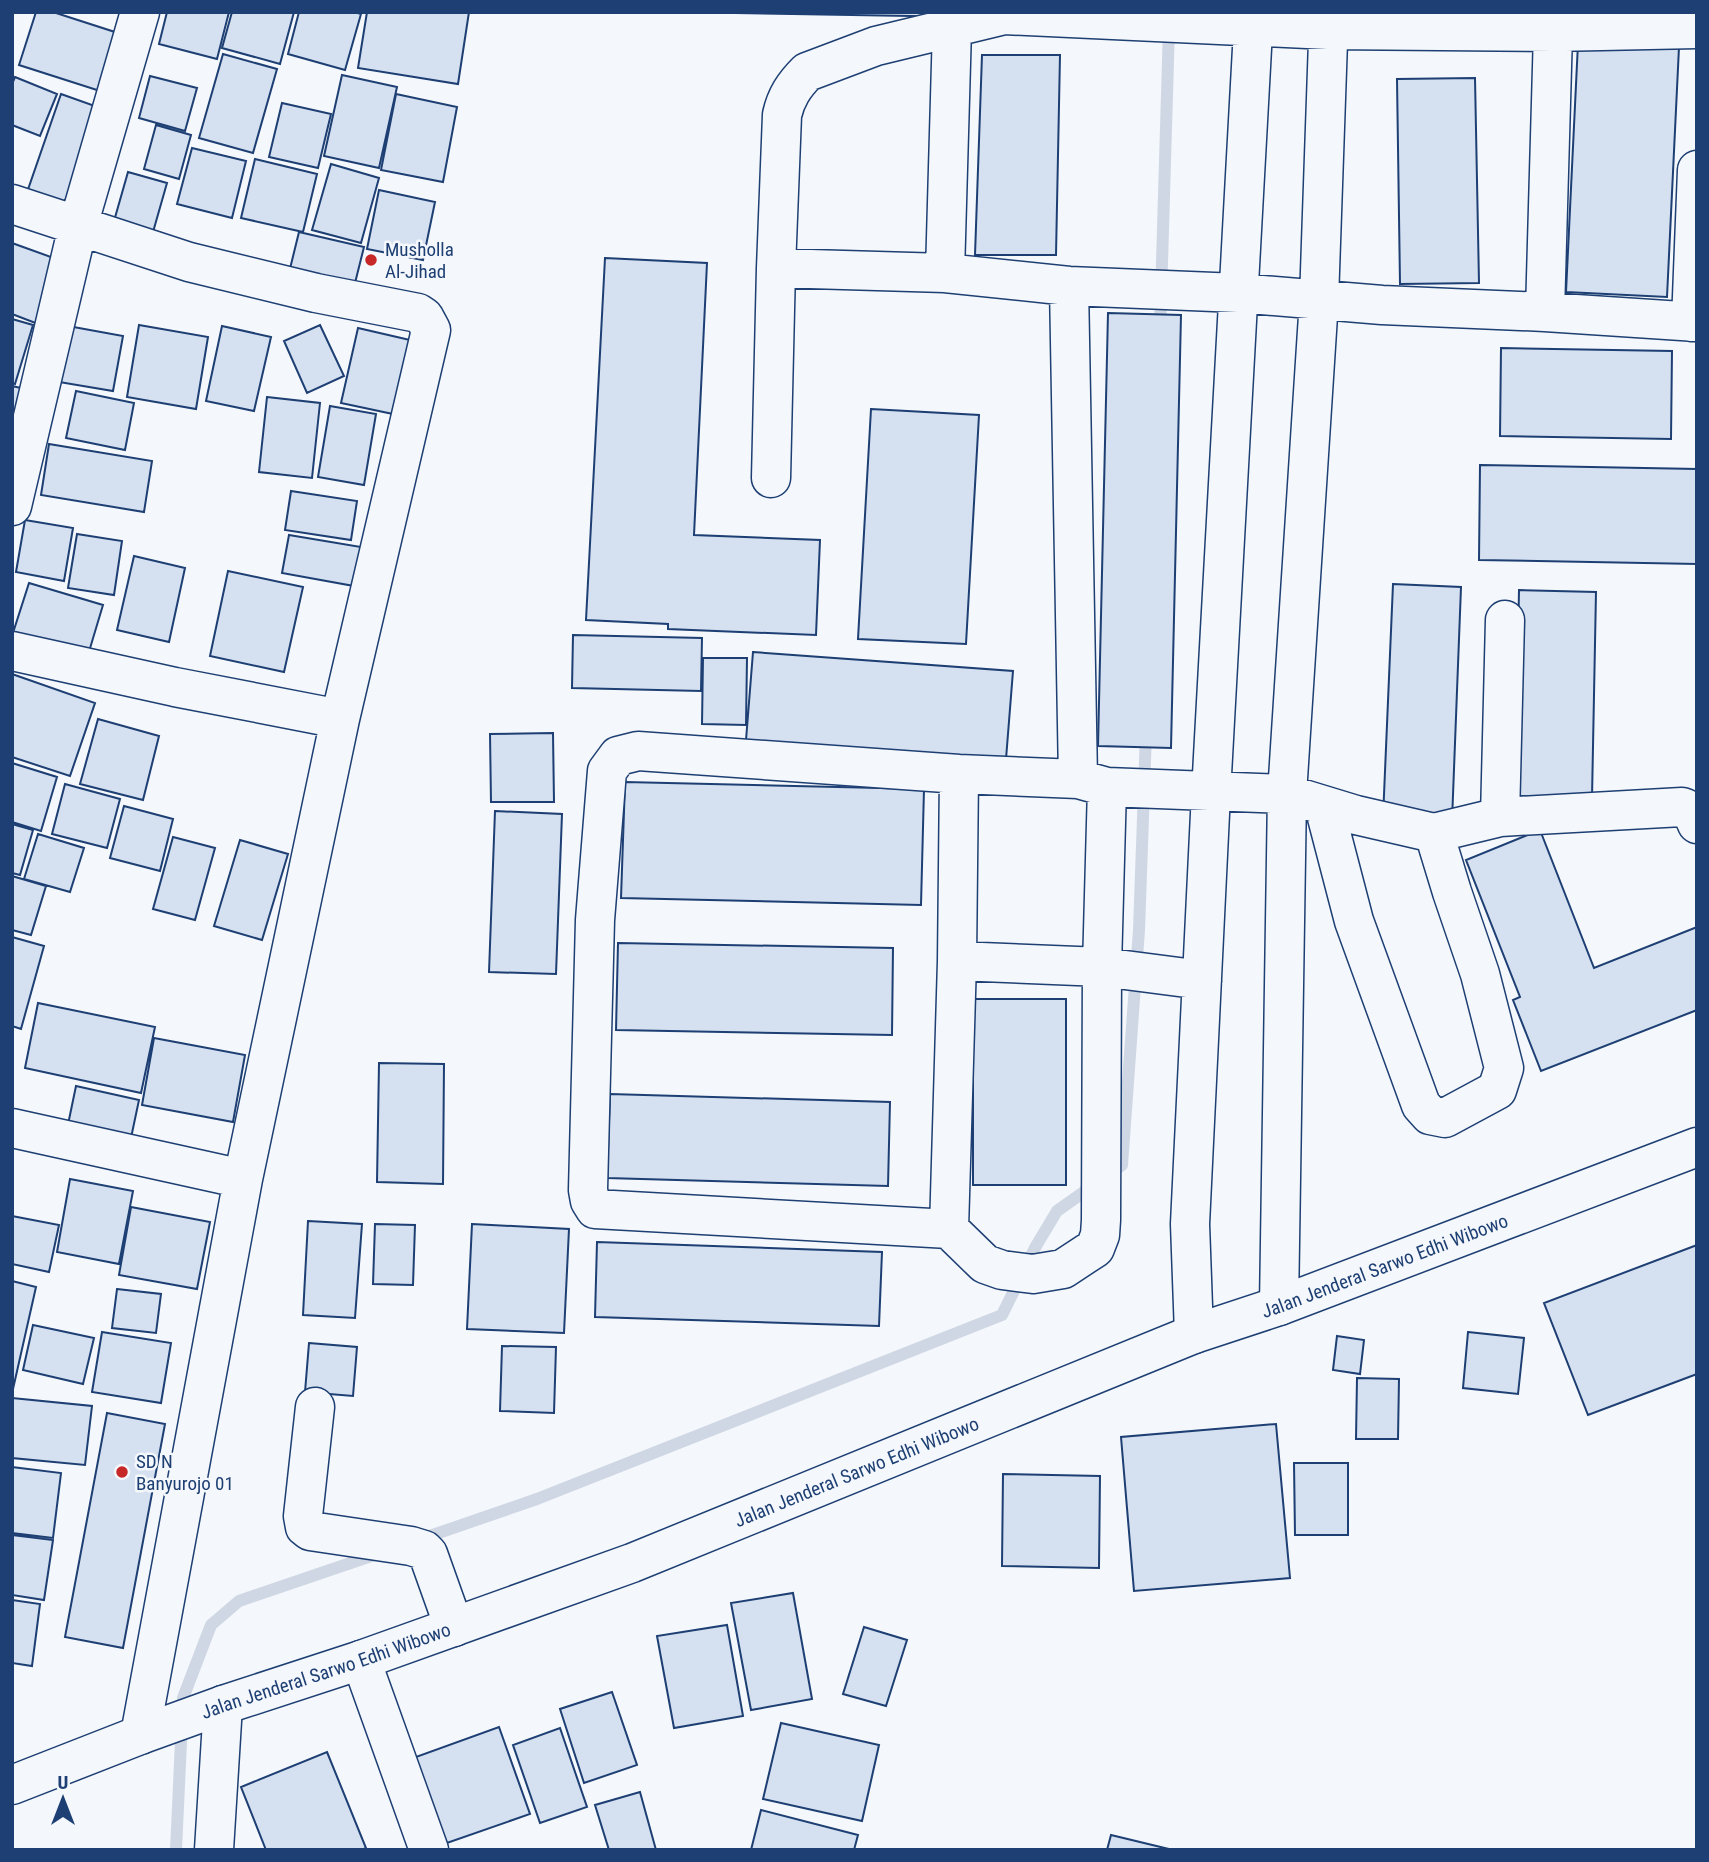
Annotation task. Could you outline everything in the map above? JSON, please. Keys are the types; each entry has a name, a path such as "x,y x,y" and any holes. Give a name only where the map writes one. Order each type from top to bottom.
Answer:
{"street":[{"path":"12,506 78,226 140,12"},
{"path":"771,478 782,115 785,99 807,72 876,46 1004,15 1328,21 1553,32 1697,29"},
{"path":"1194,1334 1190,1224 1254,20"},
{"path":"1279,1306 1287,794 1319,300 1328,21"},
{"path":"945,273 952,28"},
{"path":"1545,312 1553,32"},
{"path":"776,268 945,273 1069,286 1238,293 1382,305 1694,322 1697,170"},
{"path":"12,204 189,262 341,299 418,313 424,317 431,330 340,719 243,1179 146,1733"},
{"path":"1069,286 1092,783 1102,967 1101,1220 1100,1235 1095,1248 1063,1269 1033,1274 1002,1270 985,1264 949,1229 596,1209 590,1201 588,1190 596,920 607,771 618,756 638,751 1092,783 1211,793 1287,794 1324,806 1434,833 1500,817 1682,807 1692,812 1697,824"},
{"path":"1500,817 1505,620"},
{"path":"12,651 175,687 340,719"},
{"path":"949,1229 957,961 959,774"},
{"path":"1324,806 1354,921 1421,1105 1430,1115 1445,1118 1497,1090 1504,1068 1480,974 1434,833"},
{"path":"957,961 1102,967 1202,980"},
{"path":"12,1128 243,1179"},
{"name":"Jalan Jenderal Sarwo Edhi Wibowo","path":"12,1785 207,1711 360,1660 632,1563 1194,1334 1279,1306 1697,1147"},
{"path":"315,1407 304,1527 310,1531 424,1550 428,1554 454,1626"},
{"path":"360,1660 429,1850"},
{"path":"207,1711 214,1850"}],"building":[{"path":"36,12 53,12 118,33 100,91 19,65"},
{"path":"167,12 229,12 217,59 159,44"},
{"path":"232,12 294,12 280,64 222,48"},
{"path":"299,12 361,14 345,70 288,54"},
{"path":"367,12 469,12 458,84 358,68"},
{"path":"677,12 970,12 970,17"},
{"path":"1578,43 1679,47 1667,297 1566,292"},
{"path":"223,54 277,69 253,153 199,138"},
{"path":"982,55 1060,55 1056,255 975,255"},
{"path":"342,75 397,87 379,168 324,156"},
{"path":"150,76 197,88 185,131 139,118"},
{"path":"15,77 57,94 40,136 12,125 12,84"},
{"path":"1475,78 1479,283 1400,284 1397,79"},
{"path":"61,94 109,111 70,220 23,204"},
{"path":"396,94 457,107 443,182 381,170"},
{"path":"282,103 331,114 318,168 269,157"},
{"path":"156,125 191,135 179,179 144,169"},
{"path":"192,148 246,161 232,218 177,204"},
{"path":"255,159 317,174 303,232 241,218"},
{"path":"331,164 379,178 361,243 312,230"},
{"path":"128,172 167,183 151,239 112,228"},
{"path":"379,190 435,202 423,260 367,249"},
{"path":"299,232 364,247 351,299 286,285"},
{"path":"12,243 62,261 38,324 12,314"},
{"path":"605,258 707,263 694,535 820,540 816,635 668,629 668,624 586,620"},
{"path":"1108,313 1181,315 1171,748 1098,746"},
{"path":"12,319 33,325 15,384 12,383"},
{"path":"139,325 208,337 196,409 127,397"},
{"path":"320,325 344,376 307,393 284,341"},
{"path":"68,326 123,336 113,391 59,382"},
{"path":"222,326 271,337 254,411 206,401"},
{"path":"358,328 410,340 393,414 341,403"},
{"path":"1501,348 1672,351 1671,439 1500,436"},
{"path":"12,386 21,388 12,430"},
{"path":"76,391 134,403 125,450 66,438"},
{"path":"267,397 320,403 312,478 259,472"},
{"path":"330,406 376,414 364,485 318,477"},
{"path":"871,409 979,415 966,644 858,639"},
{"path":"49,444 152,461 144,512 41,495"},
{"path":"1480,465 1697,469 1697,564 1479,560"},
{"path":"291,491 357,501 351,540 285,530"},
{"path":"25,520 73,528 64,581 16,572"},
{"path":"77,534 122,541 114,595 68,588"},
{"path":"289,535 361,547 354,586 282,573"},
{"path":"134,556 185,568 169,642 117,630"},
{"path":"228,571 303,587 284,672 210,656"},
{"path":"29,583 103,605 85,665 12,636"},
{"path":"1393,584 1461,587 1452,821 1383,818"},
{"path":"1519,590 1596,592 1592,798 1515,796"},
{"path":"573,635 702,638 701,691 572,688"},
{"path":"753,652 1013,671 1006,759 746,740"},
{"path":"703,658 747,658 746,725 702,724"},
{"path":"12,674 95,703 70,776 12,757"},
{"path":"98,719 159,736 143,800 80,784"},
{"path":"553,733 554,802 491,802 490,734"},
{"path":"12,763 57,777 41,831 12,822"},
{"path":"625,782 924,789 921,905 621,898"},
{"path":"65,784 120,799 107,848 52,834"},
{"path":"124,806 173,819 160,871 110,858"},
{"path":"495,811 562,814 556,974 489,972"},
{"path":"12,824 33,830 20,875 12,873"},
{"path":"1540,830 1594,968 1697,927 1697,1010 1541,1071 1513,1000 1520,997 1466,860"},
{"path":"38,834 84,848 70,892 24,879"},
{"path":"173,837 215,848 195,920 153,909"},
{"path":"240,840 288,854 262,940 214,926"},
{"path":"12,876 46,886 31,935 12,930"},
{"path":"12,937 44,946 21,1029 12,1026"},
{"path":"618,943 893,948 892,1035 616,1030"},
{"path":"973,999 1066,999 1066,1185 973,1185"},
{"path":"38,1003 155,1027 141,1093 25,1068"},
{"path":"154,1038 245,1055 233,1122 142,1105"},
{"path":"379,1063 444,1064 443,1184 377,1182"},
{"path":"76,1086 139,1100 128,1152 65,1139"},
{"path":"610,1094 890,1102 888,1186 607,1178"},
{"path":"70,1179 133,1191 119,1264 57,1252"},
{"path":"131,1207 210,1222 197,1289 119,1275"},
{"path":"12,1216 59,1225 49,1272 12,1264"},
{"path":"308,1221 362,1224 355,1318 303,1315"},
{"path":"375,1224 415,1225 413,1285 373,1284"},
{"path":"472,1224 569,1229 564,1333 467,1329"},
{"path":"597,1242 882,1252 879,1326 595,1317"},
{"path":"1697,1245 1697,1374 1588,1415 1544,1303"},
{"path":"12,1281 36,1287 13,1389 12,1389"},
{"path":"117,1289 161,1294 156,1333 112,1328"},
{"path":"33,1325 94,1338 83,1384 23,1370"},
{"path":"102,1332 171,1343 161,1403 92,1392"},
{"path":"1468,1332 1524,1338 1518,1394 1463,1388"},
{"path":"1337,1336 1364,1340 1360,1374 1333,1370"},
{"path":"309,1343 357,1347 353,1396 305,1392"},
{"path":"502,1346 556,1347 554,1413 500,1411"},
{"path":"1357,1378 1399,1379 1398,1439 1356,1439"},
{"path":"12,1398 92,1406 85,1465 12,1458"},
{"path":"107,1413 165,1424 123,1648 65,1637"},
{"path":"1276,1424 1290,1578 1134,1591 1121,1437"},
{"path":"1294,1463 1348,1463 1348,1535 1295,1535"},
{"path":"12,1467 61,1473 53,1538 12,1533"},
{"path":"1003,1474 1100,1476 1099,1568 1002,1566"},
{"path":"12,1535 53,1540 44,1600 12,1595"},
{"path":"793,1593 812,1699 751,1710 731,1603"},
{"path":"12,1600 40,1604 32,1666 12,1663"},
{"path":"727,1625 743,1716 674,1728 657,1636"},
{"path":"864,1627 907,1640 886,1706 843,1694"},
{"path":"612,1692 637,1765 584,1783 560,1709"},
{"path":"781,1723 879,1745 862,1821 763,1799"},
{"path":"499,1727 530,1814 444,1844 413,1758"},
{"path":"560,1728 587,1807 540,1823 513,1745"},
{"path":"327,1752 366,1848 266,1850 241,1787"},
{"path":"640,1792 656,1850 609,1850 595,1805"},
{"path":"761,1810 858,1835 854,1850 751,1850"},
{"path":"1111,1835 1173,1850 1107,1850"}],"waterway":[{"path":"1160,330 1169,27"},
{"path":"421,1539 537,1499 1002,1315 1036,1246 1057,1211 1122,1165 1139,930 1146,733"},
{"path":"176,1850 183,1698 211,1625 239,1601 377,1554"}],"place":[{"name":"Musholla Al-Jihad","path":"371,260"},
{"name":"SD N Banyurojo 01","path":"122,1472"}]}
